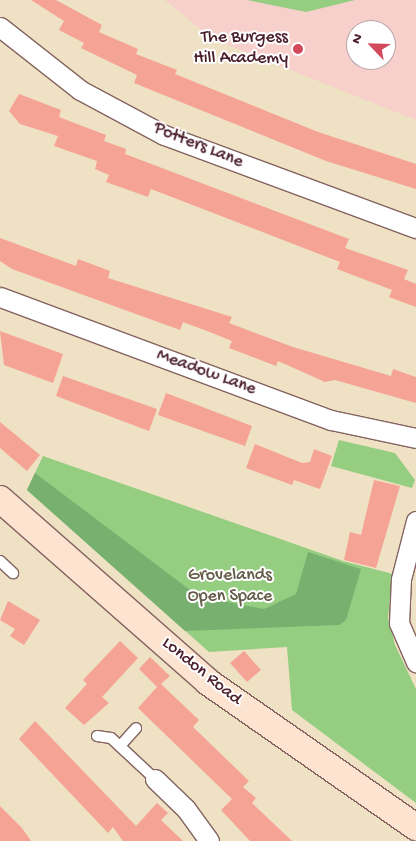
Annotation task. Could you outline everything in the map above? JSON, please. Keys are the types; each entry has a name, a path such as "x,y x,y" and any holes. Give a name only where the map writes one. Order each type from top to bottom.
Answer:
{"main road":[{"name":"London Road","path":"0,499 208,682 416,827"}],"street":[{"name":"Potters Lane","path":"0,27 80,90 164,136 416,228"},
{"name":"Meadow Lane","path":"0,297 331,420 416,438"},
{"path":"416,521 401,579 399,623 416,662"},
{"path":"154,779 186,809 209,841"}],"lane":[{"path":"0,561 14,573"},
{"path":"120,746 136,728"},
{"path":"97,736 111,738 154,779"}],"shaded area":[{"name":"The Burgess Hill Academy","path":"165,0 416,0 416,120 211,38"}],"green space":[{"path":"247,0 355,0 306,12"},
{"path":"339,440 395,453 415,480 412,488 331,466"},
{"name":"Grovelands Open Space","path":"43,456 343,561 393,574 388,617 395,645 416,689 416,803 292,710 287,647 209,652 27,490"},
{"path":"35,473 198,596 264,609 296,594 308,552 361,569 346,620 339,625 185,631 27,490"}],"building":[{"path":"31,0 56,0 102,25 99,32 138,49 136,54 177,70 175,74 318,132 416,164 416,189 326,161 134,83 137,75 81,48 84,43 59,30 64,21"},
{"path":"19,94 61,110 59,117 106,135 104,141 126,149 125,154 349,239 345,248 408,270 404,279 416,284 416,307 389,297 392,290 337,269 340,262 151,189 148,197 106,182 109,175 95,169 97,161 54,146 58,136 20,124 9,111"},
{"path":"0,238 76,266 78,259 110,271 108,278 232,317 229,323 293,347 391,376 393,369 416,377 416,403 335,380 325,382 278,361 276,366 229,348 232,341 183,322 180,330 12,269 0,261"},
{"path":"0,331 63,354 53,383 4,365"},
{"path":"63,376 157,409 149,431 56,396"},
{"path":"166,393 252,426 245,446 158,415"},
{"path":"0,422 40,455 27,471 0,448"},
{"path":"255,444 302,463 310,462 314,449 332,456 320,489 294,480 292,485 246,468"},
{"path":"374,480 400,486 376,568 344,560 350,532 361,535"},
{"path":"8,601 40,620 24,645 10,636 15,629 0,620"},
{"path":"120,641 138,658 102,697 109,703 84,725 65,708 87,684 83,680"},
{"path":"244,651 261,670 247,682 230,663"},
{"path":"150,657 170,676 161,684 199,720 193,727 249,781 243,787 256,798 252,803 292,841 250,841 221,810 232,799 138,708 157,687 139,669"},
{"path":"35,721 136,826 157,803 168,813 161,820 183,841 123,841 113,827 108,833 19,739"},
{"path":"0,806 22,828 31,841 0,841"}],"place":[{"name":"The Burgess Hill Academy","path":"298,49"}]}
